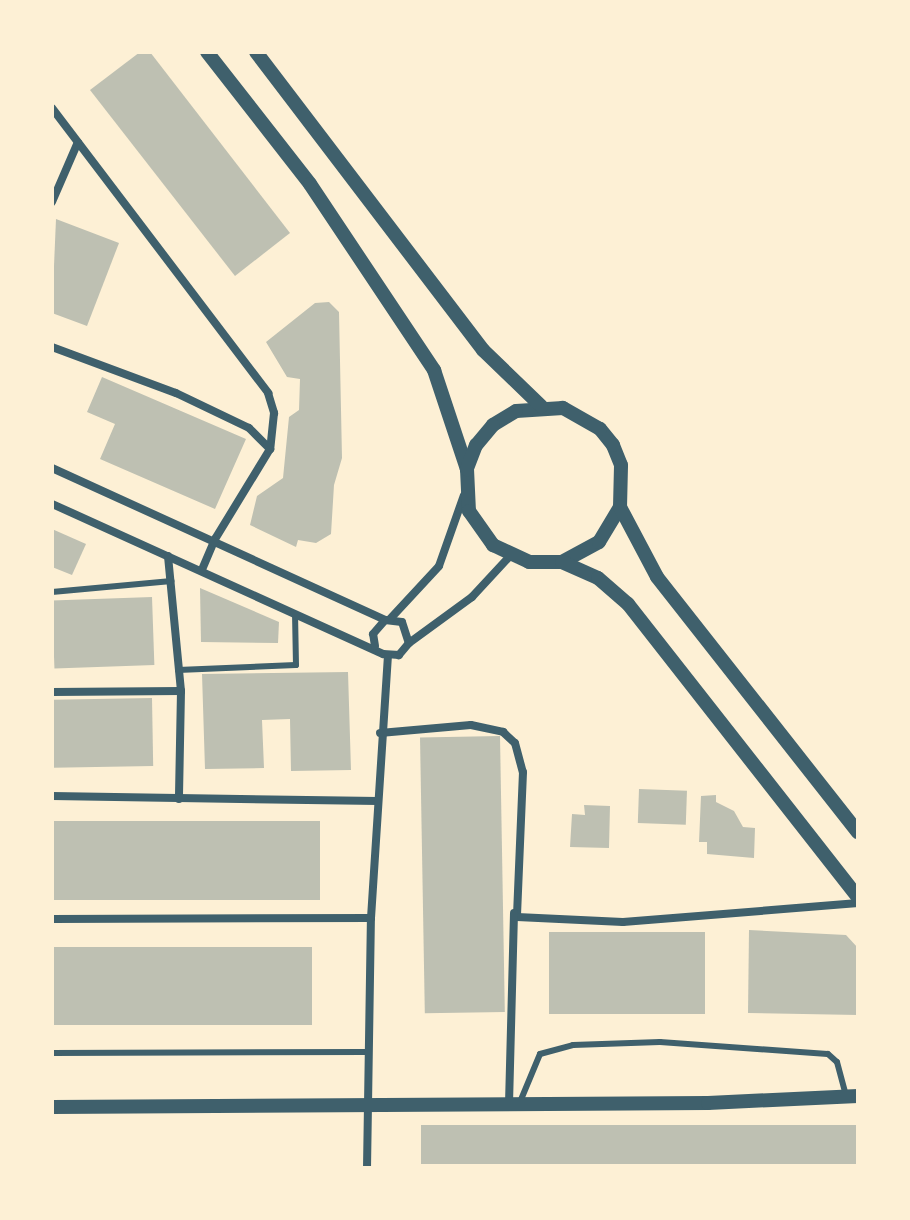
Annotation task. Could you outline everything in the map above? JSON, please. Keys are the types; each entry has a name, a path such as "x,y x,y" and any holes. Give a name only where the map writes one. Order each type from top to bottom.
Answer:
{"street":[{"path":"207,52 310,184 411,332 444,393 467,469"},
{"path":"256,52 483,350 541,406"},
{"path":"52,108 268,393 274,413 270,449 215,539 202,569"},
{"path":"52,202 78,142"},
{"path":"52,347 176,393 249,428 270,449"},
{"path":"375,646 373,634 439,566 465,491 467,469 476,445 493,425 516,411 541,406 583,416 613,445 623,486 620,507 599,542 562,562"},
{"path":"52,468 406,626 409,643"},
{"path":"465,491 479,529 510,556 529,562 562,562 598,578 628,604 858,900"},
{"path":"52,504 375,646 388,656 399,655 409,643 472,597 510,556"},
{"path":"620,507 657,577 858,832"},
{"path":"168,556 181,691 179,799"},
{"path":"367,1168 369,1105 366,1052 371,918 380,733 388,656"},
{"path":"52,692 181,691"},
{"path":"380,733 471,725 503,732 515,743 523,772 517,917"},
{"path":"52,796 378,801"},
{"path":"514,1104 512,911 517,917 623,922 858,900"},
{"path":"52,919 371,918"},
{"path":"52,1107 514,1104 852,1096"}],"lane":[{"path":"52,592 171,581"},
{"path":"178,670 296,665 294,610"},
{"path":"514,1104 540,1054 573,1045 660,1042 828,1054 837,1062 852,1096"},
{"path":"52,1053 366,1052"}],"building":[{"path":"140,52 150,52 290,233 235,276 90,90"},
{"path":"56,219 119,243 87,326 52,313"},
{"path":"329,302 339,312 342,458 334,485 331,534 316,543 298,540 296,547 250,525 257,496 283,478 289,417 299,410 300,379 287,377 266,342 315,303"},
{"path":"102,377 246,439 215,509 100,459 115,424 87,412"},
{"path":"52,529 86,544 72,575 52,567"},
{"path":"200,588 279,622 278,643 201,642"},
{"path":"152,597 154,665 54,668 52,600"},
{"path":"348,672 351,770 291,771 290,719 262,720 264,768 205,769 202,674"},
{"path":"152,698 153,766 53,768 52,700"},
{"path":"500,736 505,1012 425,1013 420,737"},
{"path":"639,789 687,791 686,825 638,823"},
{"path":"716,795 716,802 734,811 743,827 755,828 754,858 707,854 707,842 699,842 701,796"},
{"path":"584,805 610,806 609,848 570,847 572,814 585,815"},
{"path":"52,821 320,821 320,900 52,900"},
{"path":"749,930 846,935 858,948 858,1015 748,1013"},
{"path":"549,932 705,932 705,1014 549,1014"},
{"path":"52,947 312,947 312,1025 52,1025"},
{"path":"421,1125 858,1125 858,1164 421,1164"}]}
